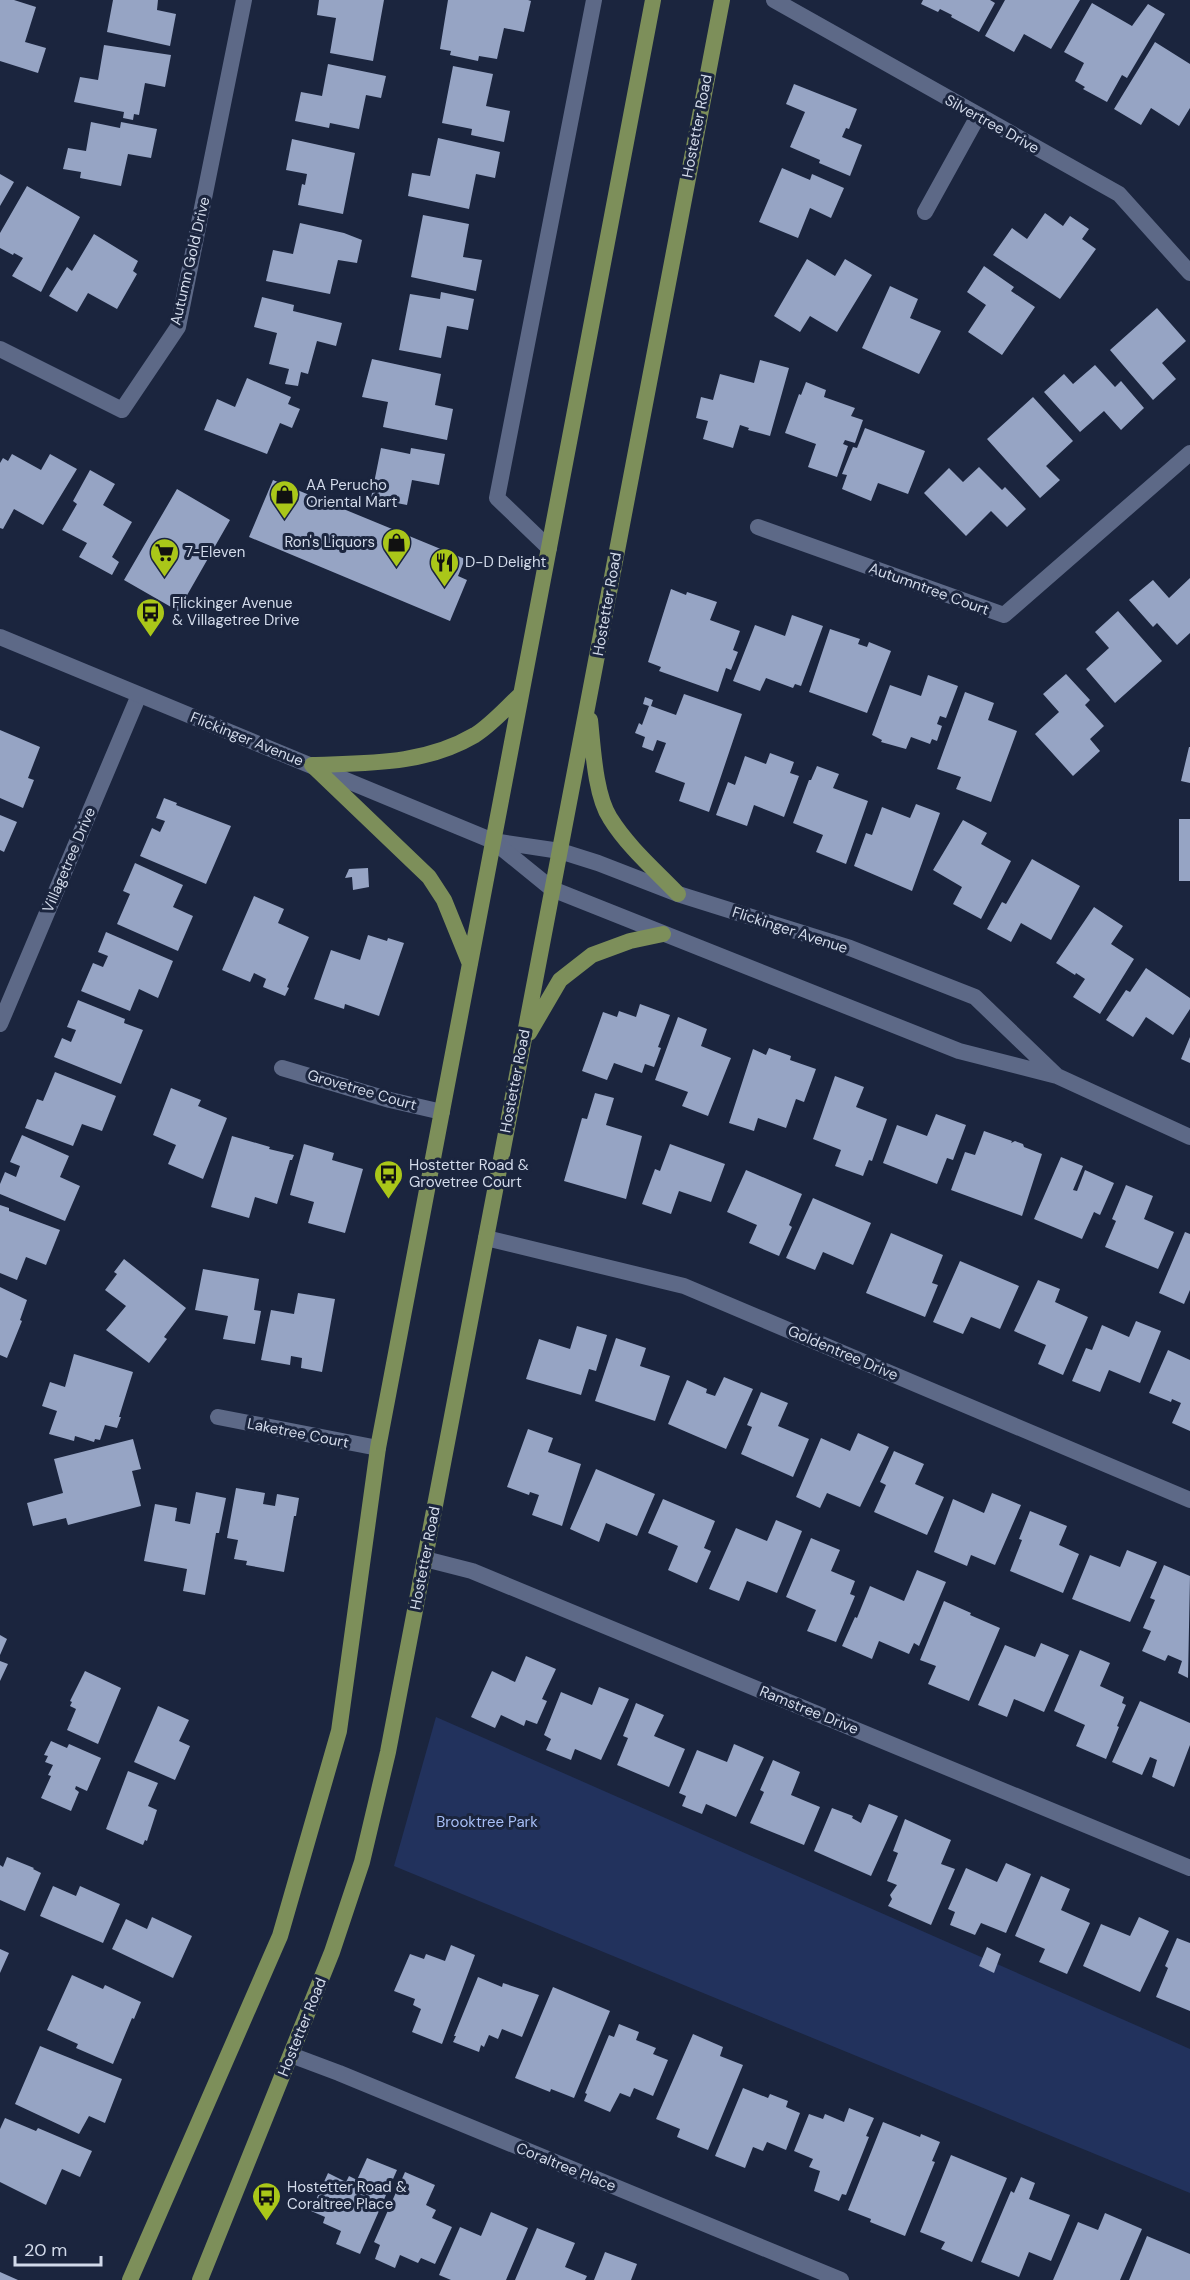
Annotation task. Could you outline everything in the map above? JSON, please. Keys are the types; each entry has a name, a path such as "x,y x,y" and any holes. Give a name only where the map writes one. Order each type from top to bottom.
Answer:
{"main road":[{"path":"130,2280 280,1936 339,1731 378,1448 653,0"},
{"name":"Hostetter Road","path":"200,2280 332,1952 362,1862 388,1752 722,0"},
{"path":"312,765 390,762 430,755 476,734 520,695"},
{"path":"588,706 598,784 609,818 633,848 678,894"},
{"path":"312,765 429,877 444,900 470,964"},
{"path":"522,1045 560,980 592,955 630,941 663,934"}],"street":[{"name":"Autumn Gold Drive","path":"0,349 122,410 178,327 244,0"},
{"path":"549,548 497,498 594,0"},
{"name":"Silvertree Drive","path":"774,0 1119,194 1190,273"},
{"path":"925,212 978,116"},
{"name":"Autumntree Court","path":"758,526 1004,615 1190,453"},
{"name":"Flickinger Avenue","path":"0,637 493,841 560,851 678,894 850,948 975,997 1057,1076"},
{"name":"Villagetree Drive","path":"0,1024 139,695"},
{"name":"Flickinger Avenue","path":"493,841 552,889 959,1051 1057,1076 1190,1137"},
{"name":"Grovetree Court","path":"282,1068 390,1100 442,1112"},
{"name":"Goldentree Drive","path":"486,1238 684,1286 1190,1500"},
{"name":"Laketree Court","path":"218,1417 378,1448"},
{"name":"Ramstree Drive","path":"425,1559 472,1571 1190,1868"},
{"name":"Coraltree Place","path":"291,2055 841,2280"}],"green space":[{"name":"Brooktree Park","path":"436,1717 1190,2049 1190,2193 394,1866"}],"building":[{"path":"0,0 14,0 36,7 25,42 46,48 38,73 0,61"},
{"path":"113,0 158,0 157,10 176,14 170,46 107,32"},
{"path":"319,0 384,0 373,61 330,53 336,18 317,15"},
{"path":"448,0 531,1 524,32 504,28 497,59 479,56 478,61 450,55 451,51 440,49"},
{"path":"923,0 990,0 995,3 979,32 940,9 938,12 921,4"},
{"path":"1005,0 1080,0 1051,49 1024,34 1014,52 985,36"},
{"path":"1092,3 1132,26 1148,4 1165,14 1127,78 1122,75 1107,102 1083,89 1085,87 1075,81 1084,63 1064,52"},
{"path":"1155,42 1190,64 1190,108 1179,126 1151,108 1141,125 1114,109"},
{"path":"104,45 171,55 165,87 145,83 139,115 134,114 133,120 123,118 124,112 74,102 80,77 98,80"},
{"path":"328,64 386,76 381,98 366,95 359,129 330,123 329,128 295,121 301,92 322,96"},
{"path":"453,66 493,74 486,106 510,111 504,142 471,135 472,129 442,123"},
{"path":"794,84 857,109 849,129 846,128 842,137 862,145 850,176 790,147 805,112 786,104"},
{"path":"91,122 120,128 121,122 157,129 151,158 128,154 121,186 80,178 81,172 63,169 68,148 86,151"},
{"path":"438,138 500,152 495,178 476,174 469,209 408,196 412,173 430,176"},
{"path":"292,139 355,153 343,214 298,205 302,184 305,185 307,174 286,170"},
{"path":"782,168 810,180 812,174 844,188 831,218 810,208 798,238 759,222"},
{"path":"0,174 14,182 0,206"},
{"path":"27,186 80,217 41,292 12,276 23,258 0,248 0,233"},
{"path":"1045,213 1063,226 1070,216 1089,229 1082,239 1096,249 1060,299 993,255 1012,228 1027,239"},
{"path":"423,215 469,224 463,257 482,260 476,291 411,277"},
{"path":"300,223 344,233 362,240 357,263 338,260 330,294 266,281 273,250 293,254"},
{"path":"94,234 138,261 133,271 137,274 117,309 88,293 77,312 49,296 67,267 72,271"},
{"path":"807,259 835,276 845,259 872,275 837,332 810,316 800,332 774,316"},
{"path":"984,266 1014,287 1011,291 1035,307 1002,355 968,332 986,305 967,292"},
{"path":"890,286 918,299 910,318 941,331 919,374 862,348"},
{"path":"441,292 474,299 468,330 447,326 441,358 399,350 410,294 440,299"},
{"path":"262,297 294,305 293,311 342,323 336,346 317,341 308,374 301,372 298,386 285,384 289,369 269,364 277,333 254,327"},
{"path":"1157,308 1186,341 1162,363 1176,379 1153,400 1110,350"},
{"path":"372,359 441,374 435,405 453,409 447,440 383,427 388,402 362,397"},
{"path":"760,360 789,368 770,436 748,430 749,428 740,425 733,448 703,439 708,421 696,418 701,397 713,400 720,374 754,383"},
{"path":"1095,365 1115,387 1121,381 1144,408 1121,430 1104,411 1080,432 1044,392 1064,374 1073,384"},
{"path":"247,378 291,397 288,404 300,409 292,428 280,423 267,454 204,430 217,399 235,407"},
{"path":"806,382 826,390 824,397 855,408 851,416 863,420 855,443 845,440 843,444 848,446 837,477 808,467 816,444 785,433 799,394 801,395"},
{"path":"1033,397 1073,441 1046,466 1060,480 1040,498 987,439"},
{"path":"865,428 925,451 908,494 878,483 871,501 842,489 847,475 842,474 853,447 857,448"},
{"path":"381,448 410,454 411,448 445,454 439,485 412,480 407,505 371,498"},
{"path":"12,454 41,470 50,454 77,469 43,525 14,509 3,529 0,528 0,463 3,458 8,461"},
{"path":"979,467 1002,490 1005,487 1026,509 1007,527 991,511 966,536 924,493 949,468 963,482"},
{"path":"90,470 115,484 103,505 132,522 112,557 119,562 112,575 79,557 87,543 62,530 77,504 73,501"},
{"path":"273,480 465,559 458,576 467,580 450,621 249,537"},
{"path":"177,489 230,520 178,611 124,580"},
{"path":"1190,578 1190,633 1177,645 1157,623 1153,627 1129,600 1153,580 1169,598"},
{"path":"671,589 717,602 710,620 740,631 733,650 738,652 731,670 726,668 718,692 659,671 661,667 648,662"},
{"path":"1118,611 1162,661 1115,703 1086,669 1109,648 1095,632"},
{"path":"792,615 823,626 801,686 795,684 793,688 766,678 760,691 733,681 755,625 785,636"},
{"path":"830,629 860,639 858,644 867,647 869,642 891,651 867,713 809,692"},
{"path":"1066,674 1090,700 1085,705 1104,726 1090,739 1100,751 1073,776 1035,734 1059,712 1043,694"},
{"path":"928,675 958,686 946,718 940,716 937,724 942,726 937,741 932,739 930,744 911,737 906,749 881,742 882,740 872,735 890,685 921,696"},
{"path":"965,692 994,703 988,720 1017,731 991,802 956,789 961,777 937,769"},
{"path":"684,694 742,714 709,812 679,801 685,783 655,772 666,743 657,740 653,751 642,747 645,737 635,733 639,723 642,725 649,706 643,704 645,697 653,700 651,706 676,715"},
{"path":"0,730 40,747 28,778 34,780 23,808 0,798"},
{"path":"1190,747 1190,783 1181,781"},
{"path":"770,753 794,762 790,773 799,776 784,817 754,805 747,826 716,815 728,782 735,785 745,756 766,764"},
{"path":"817,766 839,774 833,788 868,801 846,864 816,852 823,835 793,823 809,780"},
{"path":"164,798 177,803 176,805 231,826 206,884 140,856 152,828 160,832 165,821 156,818"},
{"path":"916,804 940,813 912,891 854,866 866,833 872,835 882,807 910,818"},
{"path":"0,815 17,822 4,852 0,850"},
{"path":"1179,819 1190,819 1190,881 1179,881"},
{"path":"963,820 987,833 981,844 1011,861 981,919 953,904 962,887 933,870"},
{"path":"1032,859 1080,886 1051,940 1021,923 1011,942 987,929 1002,902 1006,904"},
{"path":"135,863 183,885 173,907 193,916 178,951 117,924 130,894 123,891"},
{"path":"368,868 369,887 353,890 352,877 345,878 349,869"},
{"path":"254,896 284,909 278,923 309,937 285,996 263,987 266,979 254,973 250,982 222,970"},
{"path":"1094,907 1123,926 1111,944 1134,959 1100,1014 1073,997 1085,979 1056,963"},
{"path":"106,932 173,961 158,998 139,989 130,1011 81,991 93,963 103,967 108,956 98,952"},
{"path":"368,935 404,943 379,1016 345,1004 344,1009 314,999 331,950 360,960"},
{"path":"1146,968 1190,998 1190,1009 1173,1035 1146,1017 1133,1037 1106,1020 1126,990 1130,992"},
{"path":"78,1000 125,1019 124,1023 143,1030 121,1084 54,1057 62,1038 71,1042 76,1030 67,1027"},
{"path":"640,1004 670,1015 658,1047 661,1048 654,1067 645,1064 642,1073 614,1063 607,1080 582,1071 603,1012 617,1017 619,1011 636,1017"},
{"path":"678,1017 707,1029 701,1046 731,1058 708,1116 682,1106 688,1092 655,1080"},
{"path":"1190,1037 1190,1063 1181,1059"},
{"path":"769,1048 791,1056 790,1060 816,1069 804,1102 796,1099 786,1128 758,1118 754,1131 729,1123 753,1049 766,1055"},
{"path":"55,1072 116,1096 102,1131 82,1124 73,1146 25,1128 37,1099 43,1101"},
{"path":"835,1076 864,1087 856,1107 887,1119 872,1161 869,1160 863,1176 835,1166 841,1150 813,1139"},
{"path":"171,1088 201,1100 198,1106 227,1118 203,1179 168,1164 176,1145 153,1135"},
{"path":"595,1093 614,1098 606,1125 642,1136 626,1199 564,1181 582,1118 587,1119"},
{"path":"936,1114 966,1125 953,1160 947,1158 937,1184 883,1163 897,1125 927,1136"},
{"path":"984,1131 1012,1141 1011,1143 1015,1141 1023,1144 1024,1147 1042,1154 1022,1216 951,1190 965,1152 975,1155"},
{"path":"22,1135 69,1156 60,1177 80,1186 65,1221 0,1194 0,1184 5,1172 16,1177 20,1166 10,1162"},
{"path":"232,1136 294,1155 290,1160 277,1204 255,1197 249,1218 211,1207"},
{"path":"304,1144 334,1153 332,1160 363,1169 345,1233 308,1223 314,1202 290,1195"},
{"path":"670,1144 725,1164 711,1202 679,1191 671,1214 642,1204 655,1169 660,1171"},
{"path":"1061,1157 1083,1166 1073,1190 1077,1191 1085,1170 1114,1183 1100,1215 1094,1212 1082,1239 1034,1219"},
{"path":"746,1170 802,1194 789,1225 792,1227 779,1256 749,1243 757,1225 727,1212"},
{"path":"1126,1185 1153,1196 1144,1219 1174,1232 1158,1269 1105,1247 1116,1221 1112,1219"},
{"path":"813,1198 871,1223 853,1265 823,1252 815,1270 786,1258"},
{"path":"0,1205 9,1208 9,1211 60,1230 46,1265 26,1257 17,1280 0,1273"},
{"path":"1185,1232 1190,1234 1190,1290 1184,1304 1159,1293"},
{"path":"891,1233 943,1255 932,1283 938,1285 925,1317 866,1293"},
{"path":"124,1259 186,1308 164,1337 167,1339 149,1363 106,1330 126,1306 105,1290 117,1274 114,1272"},
{"path":"960,1261 1019,1286 1000,1329 971,1317 963,1334 933,1322"},
{"path":"203,1269 259,1279 254,1310 261,1311 255,1344 223,1339 228,1316 195,1310"},
{"path":"1038,1280 1060,1289 1055,1302 1088,1317 1063,1375 1038,1364 1046,1345 1014,1331"},
{"path":"0,1287 27,1300 20,1320 22,1321 7,1358 0,1355"},
{"path":"298,1293 335,1299 322,1372 301,1368 302,1358 291,1356 290,1365 261,1360 271,1310 294,1314"},
{"path":"1136,1321 1161,1331 1140,1383 1109,1370 1100,1392 1072,1381 1086,1348 1092,1350 1102,1325 1129,1337"},
{"path":"577,1326 607,1335 596,1371 589,1369 581,1395 526,1379 539,1339 570,1349"},
{"path":"616,1338 646,1348 640,1366 670,1376 655,1421 595,1401"},
{"path":"1168,1350 1190,1360 1190,1431 1172,1423 1181,1403 1172,1399 1171,1402 1149,1393"},
{"path":"74,1354 133,1372 117,1428 105,1425 100,1440 95,1439 94,1442 75,1436 74,1441 49,1434 57,1411 42,1406 50,1382 65,1387"},
{"path":"724,1377 753,1389 726,1449 668,1424 687,1380 707,1389 706,1393 715,1396"},
{"path":"761,1392 788,1403 778,1426 809,1439 793,1477 741,1454 752,1427 747,1425"},
{"path":"528,1429 553,1438 548,1452 581,1464 562,1526 532,1515 539,1495 530,1492 529,1495 507,1487"},
{"path":"858,1433 889,1447 860,1507 827,1493 820,1508 796,1497 821,1438 850,1451"},
{"path":"133,1439 141,1469 132,1471 141,1506 68,1525 66,1518 33,1526 27,1503 63,1493 54,1459"},
{"path":"894,1451 924,1464 915,1484 944,1497 927,1535 874,1512 886,1485 880,1482"},
{"path":"596,1469 655,1494 637,1536 606,1523 599,1542 570,1529"},
{"path":"236,1488 265,1493 263,1504 275,1506 277,1494 299,1498 284,1572 246,1565 247,1561 234,1559 238,1540 227,1538"},
{"path":"196,1492 226,1498 219,1533 216,1533 205,1595 183,1591 187,1569 144,1561 155,1504 177,1508 175,1521 190,1524"},
{"path":"992,1493 1021,1505 995,1565 971,1555 967,1566 934,1552 953,1499 984,1513"},
{"path":"663,1499 715,1521 704,1548 711,1551 697,1583 668,1570 678,1546 648,1533"},
{"path":"1030,1511 1067,1526 1059,1545 1079,1554 1063,1593 1010,1571"},
{"path":"776,1520 802,1531 777,1593 747,1581 739,1601 709,1589 736,1528 767,1541"},
{"path":"811,1538 840,1550 831,1571 855,1581 850,1594 855,1596 836,1642 807,1631 816,1610 786,1597"},
{"path":"1127,1550 1157,1562 1130,1622 1072,1599 1090,1555 1120,1567"},
{"path":"1164,1565 1190,1576 1188,1678 1178,1673 1182,1661 1168,1655 1165,1661 1142,1651 1151,1631 1143,1628 1155,1600 1150,1598"},
{"path":"917,1570 946,1582 919,1646 914,1643 909,1654 879,1641 872,1659 842,1646 870,1586 904,1601"},
{"path":"944,1601 1000,1628 969,1701 928,1684 936,1666 920,1660"},
{"path":"0,1635 7,1639 0,1655"},
{"path":"1041,1643 1069,1655 1044,1712 1014,1699 1007,1717 978,1705 1005,1645 1035,1657"},
{"path":"1080,1650 1110,1663 1100,1686 1124,1697 1122,1703 1126,1705 1106,1759 1076,1746 1085,1725 1054,1711"},
{"path":"526,1656 556,1669 542,1699 547,1701 537,1724 526,1720 524,1726 501,1715 495,1728 471,1717 492,1671 515,1682"},
{"path":"0,1661 8,1664 0,1681"},
{"path":"85,1671 121,1688 98,1744 67,1730 76,1709 70,1706 72,1702 70,1701"},
{"path":"599,1687 629,1699 601,1760 575,1749 571,1760 546,1750 551,1739 544,1735 561,1692 592,1705"},
{"path":"1140,1701 1190,1723 1190,1745 1174,1787 1152,1777 1157,1760 1150,1757 1142,1775 1112,1762"},
{"path":"636,1703 664,1715 654,1736 685,1749 669,1787 617,1765 628,1738 623,1736"},
{"path":"158,1706 189,1720 179,1741 190,1746 175,1780 134,1762"},
{"path":"51,1741 67,1748 69,1744 101,1758 87,1791 76,1786 75,1789 79,1792 71,1811 41,1798 51,1776 48,1775 53,1765 45,1762 48,1756 44,1755"},
{"path":"734,1744 764,1757 736,1817 706,1804 702,1814 682,1806 686,1796 679,1793 697,1750 727,1762"},
{"path":"773,1760 800,1772 791,1795 820,1807 804,1845 750,1823 764,1792 760,1790"},
{"path":"128,1771 158,1783 148,1806 157,1810 147,1841 145,1840 143,1845 106,1829"},
{"path":"869,1804 898,1816 871,1876 814,1851 832,1808 853,1816 852,1818 861,1823"},
{"path":"905,1819 951,1840 941,1864 955,1869 931,1925 888,1906 892,1899 890,1895 897,1885 887,1881 898,1853 893,1851"},
{"path":"7,1857 41,1873 25,1911 0,1900 0,1865 3,1867"},
{"path":"1006,1863 1031,1874 1006,1933 981,1923 975,1935 950,1925 955,1912 948,1909 966,1868 997,1882"},
{"path":"1041,1876 1070,1889 1061,1910 1090,1923 1067,1974 1039,1962 1045,1949 1015,1936"},
{"path":"53,1886 76,1896 80,1886 120,1904 103,1943 40,1916"},
{"path":"152,1917 192,1936 173,1978 112,1949 126,1919 147,1929"},
{"path":"1139,1917 1169,1931 1140,1992 1083,1966 1101,1924 1130,1936"},
{"path":"1177,1938 1190,1943 1190,2011 1156,1997 1168,1968 1165,1966"},
{"path":"451,1945 475,1955 442,2044 412,2032 421,2009 413,2005 415,1999 394,1991 410,1954 424,1959 426,1954 445,1961"},
{"path":"987,1947 1001,1954 994,1973 979,1966"},
{"path":"0,1949 9,1953 0,1973"},
{"path":"72,1975 103,1989 105,1985 141,2002 113,2064 76,2048 78,2044 47,2030"},
{"path":"478,1977 502,1987 503,1983 539,1995 522,2037 502,2029 498,2039 489,2035 484,2047 481,2045 479,2052 453,2042"},
{"path":"553,1987 610,2011 574,2098 551,2089 550,2092 515,2078"},
{"path":"619,2024 639,2032 636,2040 656,2048 653,2054 668,2060 653,2096 634,2088 630,2097 620,2093 610,2112 584,2101 587,2094 585,2093 609,2035 614,2037"},
{"path":"693,2034 723,2047 720,2056 743,2065 708,2150 677,2137 680,2129 656,2119"},
{"path":"40,2046 122,2079 105,2123 89,2116 79,2134 15,2104"},
{"path":"743,2088 768,2098 770,2094 788,2101 786,2107 800,2113 786,2150 767,2142 763,2151 753,2147 745,2168 715,2156"},
{"path":"849,2108 874,2118 846,2195 842,2194 839,2201 814,2191 820,2171 809,2167 813,2159 794,2151 809,2114 823,2119 825,2114 844,2122"},
{"path":"5,2118 36,2131 38,2128 92,2151 80,2177 62,2169 46,2205 0,2182 0,2129"},
{"path":"883,2122 920,2137 921,2134 940,2142 932,2161 935,2162 905,2236 848,2210"},
{"path":"951,2155 1007,2178 972,2262 941,2249 945,2242 920,2232"},
{"path":"367,2158 397,2170 360,2254 336,2244 341,2231 323,2223 325,2217 311,2211 328,2173 346,2182 349,2176 357,2180"},
{"path":"405,2172 435,2185 426,2205 436,2210 432,2218 452,2227 435,2264 421,2258 418,2263 400,2255 395,2268 375,2259 380,2245 374,2242"},
{"path":"1021,2177 1035,2183 1029,2199 1070,2215 1051,2261 1029,2252 1019,2277 981,2262 1011,2191 1014,2193"},
{"path":"491,2212 528,2228 506,2280 451,2280 439,2275 460,2227 481,2236"},
{"path":"1105,2213 1142,2229 1120,2280 1053,2280 1078,2222 1098,2230"},
{"path":"537,2228 575,2243 565,2267 587,2276 585,2280 515,2280"},
{"path":"1147,2236 1190,2254 1190,2280 1129,2280"},
{"path":"605,2252 637,2264 631,2280 594,2280"},
{"path":"0,2272 18,2280 0,2280"}],"place":[{"name":"AA Perucho Oriental Mart","path":"285,520"},
{"name":"Ron's Liquors","path":"396,568"},
{"name":"7-Eleven","path":"164,578"},
{"name":"D-D Delight","path":"444,588"},
{"name":"Flickinger Avenue & Villagetree Drive","path":"151,638"},
{"name":"Hostetter Road & Grovetree Court","path":"388,1200"},
{"name":"Hostetter Road & Coraltree Place","path":"266,2222"}]}
